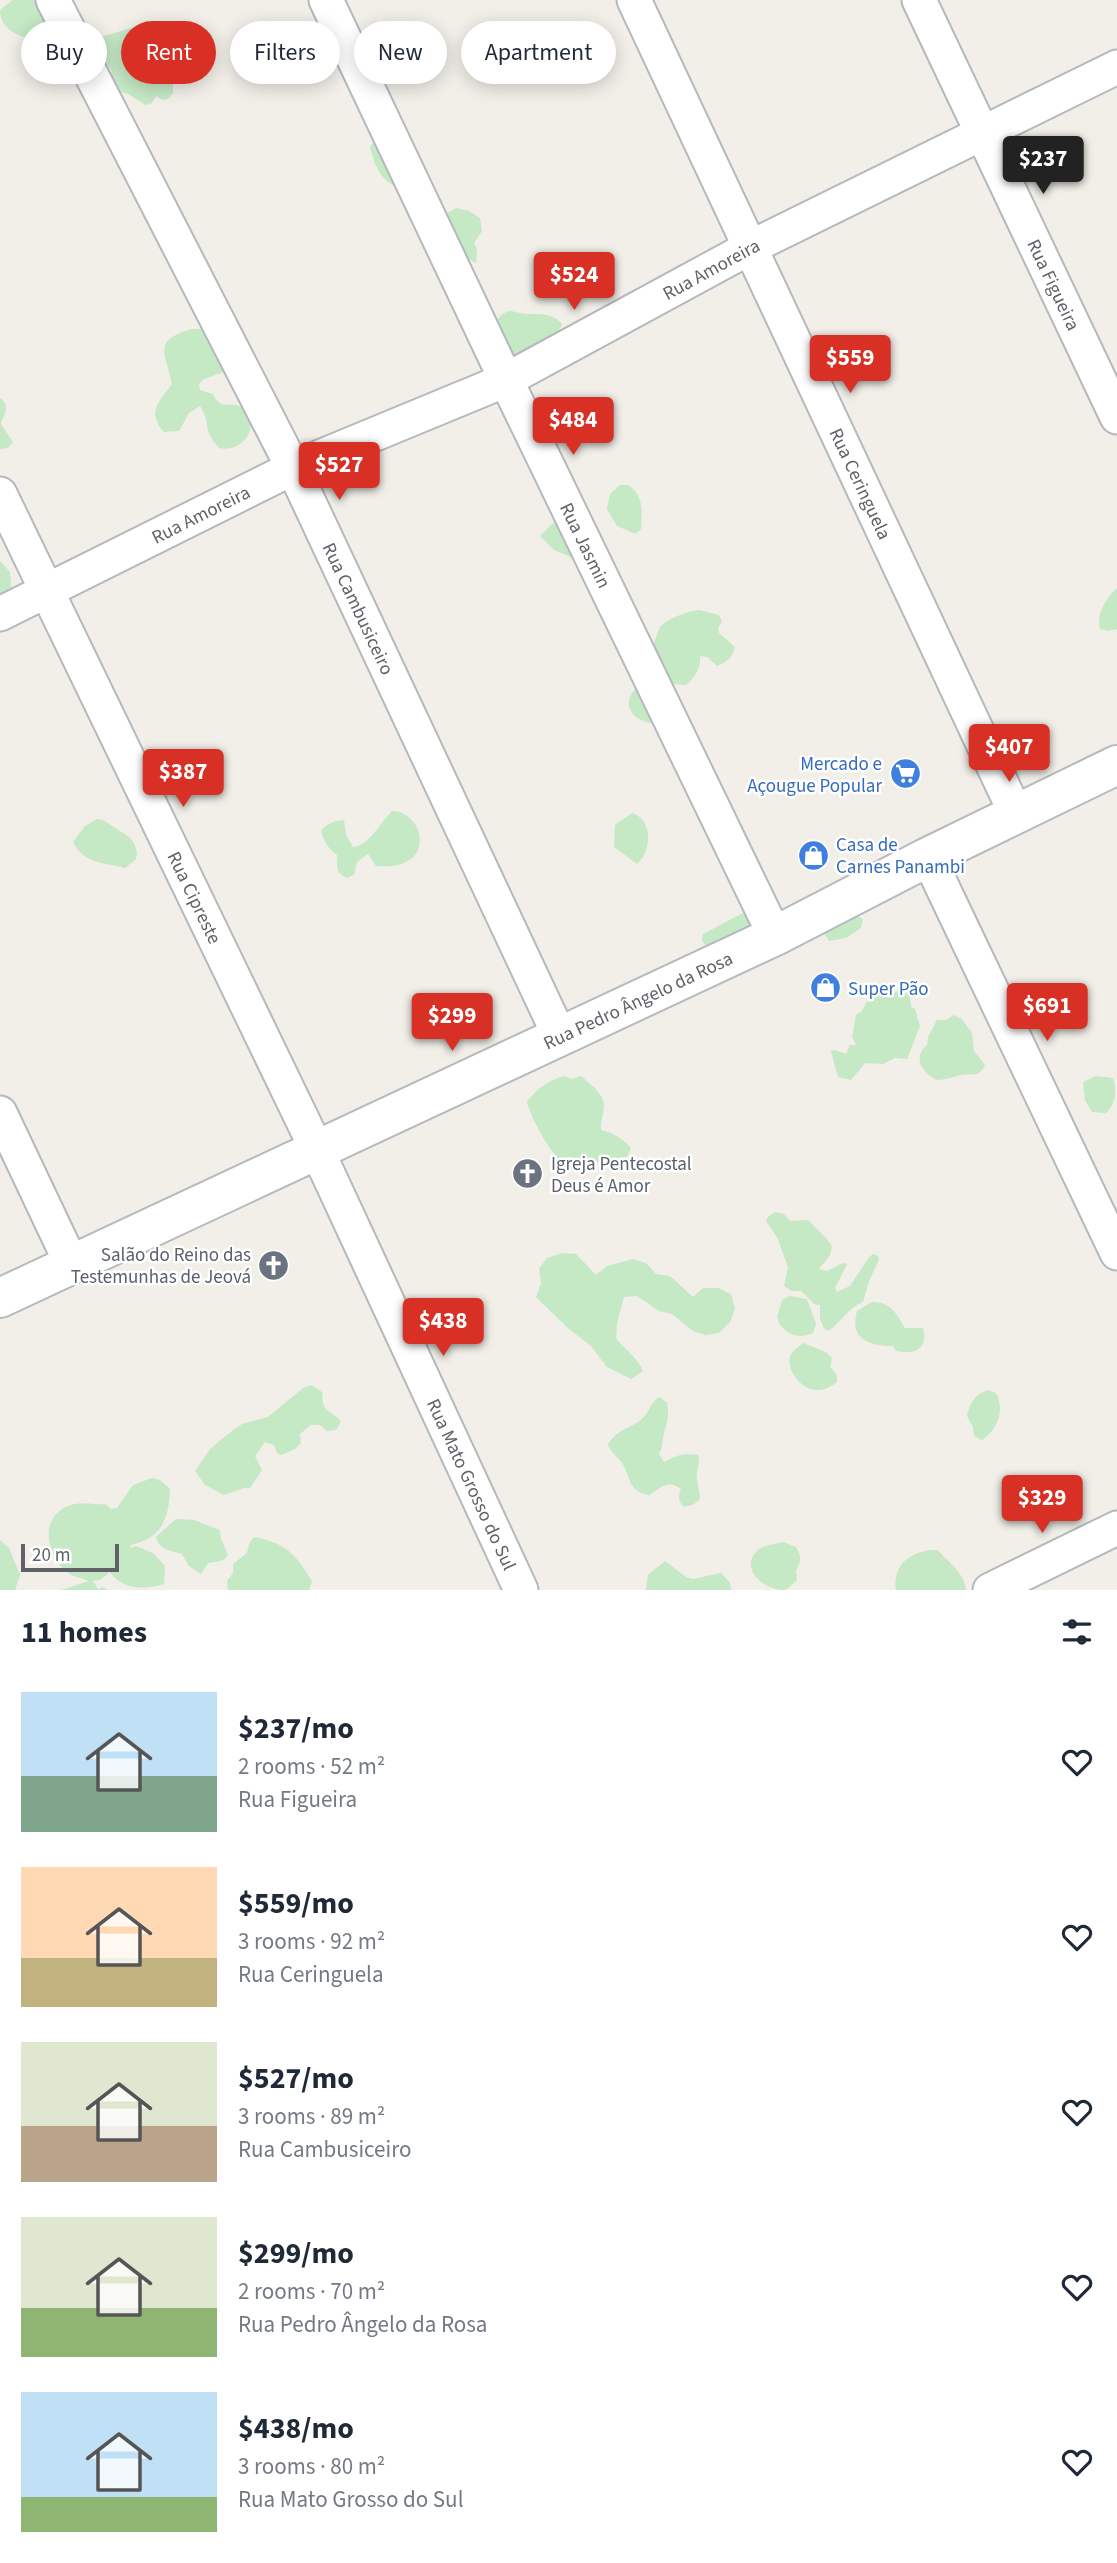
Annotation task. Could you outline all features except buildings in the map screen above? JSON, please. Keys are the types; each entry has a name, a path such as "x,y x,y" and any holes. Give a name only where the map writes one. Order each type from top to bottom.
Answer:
{"main road":[{"name":"Rua Pedro Ângelo da Rosa","path":"0,1298 775,936 928,857 1117,765"}],"street":[{"name":"Rua Cambusiceiro","path":"53,0 293,468 559,1035"},
{"name":"Rua Jasmin","path":"326,0 775,936"},
{"name":"Rua Ceringuela","path":"634,0 1016,814"},
{"name":"Rua Figueira","path":"919,0 1117,417"},
{"name":"Rua Amoreira","path":"0,614 49,592 293,468 506,380 751,247 1117,66"},
{"name":"Rua Cipreste","path":"0,494 317,1150"},
{"path":"928,857 1117,1253"},
{"path":"0,1113 71,1263"},
{"name":"Rua Mato Grosso do Sul","path":"317,1150 521,1590"},
{"path":"990,1590 1117,1528"}],"green space":[{"path":"13,0 42,0 47,21 21,21 21,36 6,26 0,10"},
{"path":"121,31 121,84 173,84 173,93 168,99 162,100 156,96 152,103 146,105 128,94 114,90 110,78 112,71 107,63 107,35"},
{"path":"378,135 403,189 389,183 377,167 370,147"},
{"path":"456,208 469,211 480,218 482,231 474,243 477,249 476,263 464,256 444,215"},
{"path":"509,311 546,315 562,324 555,335 542,340 536,353 511,359 492,325 502,314"},
{"path":"206,329 225,365 224,372 204,379 199,384 200,390 213,394 222,404 242,408 250,417 248,435 235,447 219,448 210,436 200,406 189,413 179,431 164,432 156,418 159,401 172,384 165,356 166,343 179,333"},
{"path":"0,398 6,405 1,424 13,442 8,448 0,449"},
{"path":"620,485 633,488 639,498 641,529 636,534 617,526 607,509 610,494"},
{"path":"565,519 579,555 573,558 554,550 540,536 552,524"},
{"path":"0,561 10,572 12,594 0,607"},
{"path":"1117,588 1117,629 1100,629 1099,617 1103,607"},
{"path":"699,610 719,615 722,622 718,627 719,633 735,647 734,651 729,659 717,666 707,657 700,656 695,676 686,685 672,684 648,660 656,637 661,626 669,620"},
{"path":"644,682 659,709 652,723 638,718 629,706 632,693"},
{"path":"392,811 412,820 420,841 417,851 410,860 396,865 376,866 368,854 357,862 354,875 347,878 343,876 338,868 337,855 327,844 321,831 331,823 344,820 346,835 353,847 359,846"},
{"path":"632,813 644,822 648,836 646,852 637,864 614,847 615,825"},
{"path":"97,819 125,834 134,843 136,859 125,868 88,858 73,842 85,826"},
{"path":"847,911 863,919 861,928 846,938 829,941 820,927"},
{"path":"745,912 751,914 754,927 707,947 702,941 703,934"},
{"path":"906,986 911,1007 915,1009 920,1026 907,1059 895,1058 883,1064 865,1063 851,1080 838,1077 831,1051 846,1054 850,1045 856,1045 852,1037 856,1015 862,1011 867,1001 878,994 891,996"},
{"path":"954,1015 962,1019 972,1033 974,1051 985,1065 978,1073 937,1080 923,1069 920,1055 937,1020 946,1020"},
{"path":"564,1076 572,1079 581,1076 599,1093 604,1105 601,1130 614,1134 628,1144 631,1148 627,1157 601,1163 592,1162 578,1171 571,1169 555,1154 540,1132 527,1102 543,1086"},
{"path":"1096,1076 1113,1078 1115,1097 1106,1113 1092,1112 1085,1100 1083,1082"},
{"path":"775,1212 784,1214 790,1221 808,1220 830,1243 830,1255 819,1269 827,1271 843,1263 847,1264 835,1288 837,1292 850,1286 870,1256 878,1256 879,1260 863,1302 828,1331 820,1319 820,1305 814,1304 801,1291 792,1291 784,1286 788,1267 777,1237 766,1221"},
{"path":"562,1253 576,1254 596,1275 607,1266 633,1259 646,1263 656,1274 670,1276 693,1297 703,1288 718,1288 731,1294 735,1309 730,1322 719,1333 706,1335 693,1331 672,1314 659,1311 637,1296 624,1297 616,1338 643,1371 631,1379 607,1367 591,1346 536,1297 541,1283 539,1269 547,1258"},
{"path":"790,1296 807,1299 816,1324 813,1333 795,1335 780,1325 777,1317 782,1300"},
{"path":"872,1302 888,1306 905,1328 923,1328 922,1346 914,1351 903,1352 896,1351 893,1346 863,1339 856,1328 857,1311"},
{"path":"803,1343 826,1352 832,1358 830,1367 837,1375 837,1382 818,1390 806,1387 798,1380 791,1370 789,1359"},
{"path":"312,1385 322,1392 326,1409 341,1422 336,1430 327,1431 320,1425 311,1425 300,1434 301,1443 295,1449 281,1455 277,1453 274,1445 265,1442 255,1456 262,1470 250,1488 224,1495 205,1485 195,1471 210,1449 242,1424 268,1417 303,1388"},
{"path":"988,1390 996,1393 1000,1412 996,1425 982,1440 974,1436 967,1416 974,1400"},
{"path":"660,1397 667,1403 668,1408 659,1454 664,1462 680,1455 698,1455 700,1499 693,1505 684,1507 679,1499 681,1489 672,1485 664,1486 649,1495 637,1491 622,1463 608,1445 619,1432 643,1418 654,1401"},
{"path":"152,1478 160,1480 170,1489 168,1509 157,1532 130,1548 136,1546 153,1553 165,1566 164,1584 134,1587 121,1582 110,1572 100,1580 93,1581 98,1589 103,1587 108,1590 61,1590 89,1581 69,1574 53,1554 49,1536 53,1519 68,1506 77,1504 106,1504 111,1509 117,1508 133,1485"},
{"path":"176,1519 194,1520 220,1530 228,1555 226,1558 208,1563 201,1574 189,1566 182,1554 163,1547 156,1537"},
{"path":"254,1537 275,1543 289,1552 312,1581 309,1590 228,1590 227,1581 233,1573 233,1564 247,1553"},
{"path":"0,1540 9,1548 20,1575 15,1590 0,1590"},
{"path":"783,1542 796,1547 800,1559 796,1571 797,1580 784,1590 762,1582 752,1571 751,1565 757,1551"},
{"path":"930,1550 937,1550 955,1568 963,1579 966,1590 896,1590 897,1574 903,1562"},
{"path":"665,1561 686,1577 693,1579 721,1573 730,1583 731,1590 646,1590 648,1575"}],"place":[{"name":"Mercado e Açougue Popular","path":"905,774"},
{"name":"Casa de Carnes Panambi","path":"813,855"},
{"name":"Super Pão","path":"825,988"},
{"name":"Igreja Pentecostal Deus é Amor","path":"528,1174"},
{"name":"Salão do Reino das Testemunhas de Jeová","path":"274,1265"}]}
